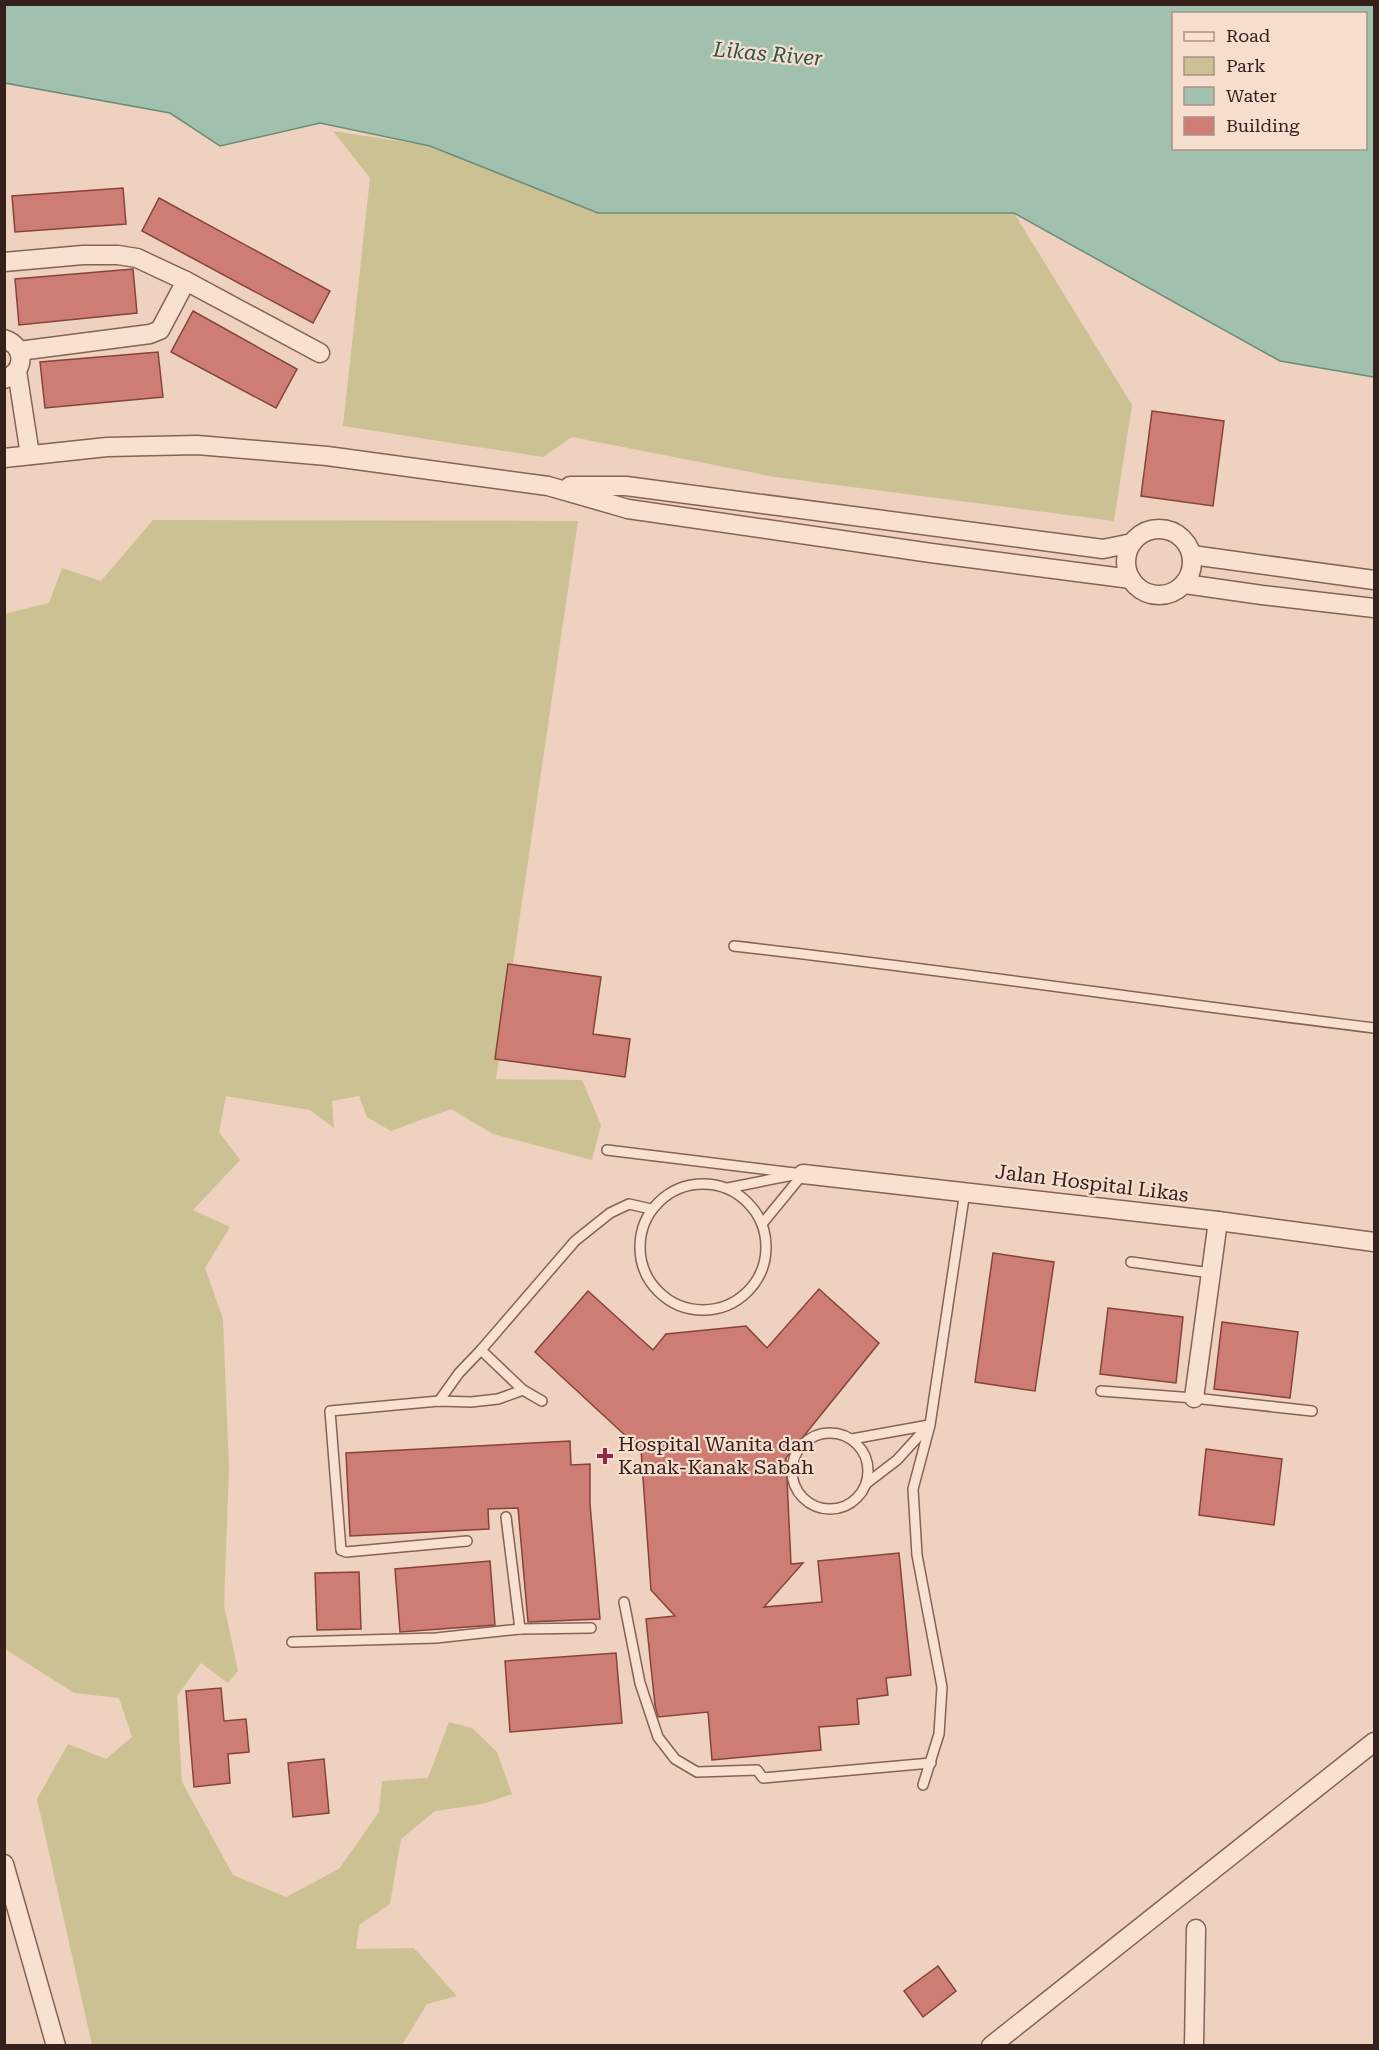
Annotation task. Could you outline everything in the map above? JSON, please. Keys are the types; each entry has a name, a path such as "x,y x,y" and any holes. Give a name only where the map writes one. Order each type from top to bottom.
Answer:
{"street":[{"path":"4,262 118,255 137,258 186,281 320,353"},
{"path":"19,351 150,334 160,330 186,281"},
{"path":"4,339 11,341 19,351 21,362 11,375 30,455"},
{"path":"4,458 107,447 197,445 244,447 548,486 626,486 1103,549 1132,543"},
{"path":"548,486 628,509 919,552 1131,579"},
{"path":"1149,530 1171,531 1180,537 1187,544 1192,555 1193,565 1185,584 1177,591 1157,596 1138,587 1131,579 1126,561 1132,543 1149,530"},
{"path":"1192,555 1374,580"},
{"path":"1185,584 1374,608"},
{"name":"Jalan Hospital Likas","path":"803,1174 1218,1221 1374,1242"},
{"path":"1194,1398 1218,1221"},
{"path":"990,2046 1374,1742"},
{"path":"4,1864 56,2046"},
{"path":"1194,2046 1196,1929"}],"lane":[{"path":"734,946 1374,1028"},
{"path":"608,1150 803,1174"},
{"path":"728,1188 748,1202 762,1224 767,1242 765,1264 754,1285 741,1299 722,1309 704,1311 685,1309 668,1300 650,1282 640,1258 640,1234 651,1209 666,1194 684,1186 701,1183 728,1188 803,1174"},
{"path":"762,1224 803,1174"},
{"path":"923,1785 939,1734 942,1687 917,1555 913,1489 930,1425 966,1191"},
{"path":"440,1401 459,1373 575,1241 610,1213 629,1204 651,1209"},
{"path":"1131,1262 1211,1273"},
{"path":"481,1350 523,1390 542,1401"},
{"path":"468,1541 346,1552 341,1550 330,1412 440,1401 471,1402 498,1399 523,1390"},
{"path":"1101,1391 1194,1398 1312,1411"},
{"path":"930,1425 897,1460 867,1483 852,1503 839,1508 825,1509 814,1505 798,1490 793,1477 796,1453 808,1440 820,1434 832,1433 852,1439 930,1425"},
{"path":"852,1439 863,1452 868,1469 867,1483"},
{"path":"506,1517 520,1629"},
{"path":"624,1602 640,1683 658,1737 675,1759 697,1772 757,1770 763,1778 931,1763"},
{"path":"292,1642 436,1638 520,1629 591,1628"}],"green space":[{"path":"333,131 430,146 598,213 1014,213 1132,405 1114,521 775,477 572,437 543,457 343,426 370,178"},
{"path":"153,520 578,521 496,1079 582,1080 601,1125 592,1160 493,1134 451,1109 391,1131 367,1117 359,1096 332,1101 334,1128 310,1110 226,1096 219,1132 240,1160 193,1210 230,1227 205,1268 223,1319 229,1468 224,1605 238,1671 228,1683 201,1663 177,1696 182,1782 233,1875 286,1897 339,1869 379,1812 382,1781 428,1778 449,1722 472,1728 497,1752 512,1794 483,1804 435,1811 401,1839 390,1904 359,1925 356,1949 414,1948 457,1996 427,2004 402,2045 92,2045 37,1799 68,1744 106,1759 132,1737 119,1698 74,1693 5,1649 4,614 49,603 62,568 101,581"}],"water":[{"name":"Likas River","path":"4,5 1374,5 1374,377 1280,361 1014,213 598,213 430,146 320,123 220,146 170,113 5,83"}],"building":[{"path":"123,188 126,224 15,232 12,196"},
{"path":"159,198 330,291 313,323 142,231"},
{"path":"133,269 137,313 19,325 15,279"},
{"path":"193,311 297,369 276,408 171,352"},
{"path":"158,352 163,397 45,408 40,362"},
{"path":"1152,411 1224,421 1213,506 1141,496"},
{"path":"508,964 601,977 593,1034 630,1039 625,1077 495,1059"},
{"path":"993,1253 1054,1262 1035,1391 975,1382"},
{"path":"819,1289 879,1343 786,1458 791,1564 803,1563 764,1607 822,1602 818,1561 899,1553 911,1675 886,1678 888,1695 857,1699 859,1724 819,1727 821,1750 712,1760 708,1712 658,1717 655,1705 646,1619 675,1616 651,1590 641,1450 535,1352 588,1291 653,1350 666,1334 746,1326 767,1348"},
{"path":"1108,1308 1183,1317 1176,1383 1100,1374"},
{"path":"1222,1322 1298,1332 1290,1398 1214,1389"},
{"path":"570,1441 571,1465 590,1464 590,1504 600,1619 528,1622 518,1508 488,1509 489,1529 350,1536 346,1453"},
{"path":"1206,1449 1282,1459 1274,1525 1199,1515"},
{"path":"490,1561 495,1625 400,1632 395,1569"},
{"path":"359,1572 361,1629 317,1630 315,1573"},
{"path":"616,1653 622,1723 510,1732 505,1661"},
{"path":"221,1688 224,1721 246,1719 249,1752 228,1754 230,1783 194,1787 186,1691"},
{"path":"324,1759 329,1813 293,1817 288,1763"},
{"path":"938,1966 956,1991 923,2017 904,1991"}],"place":[{"name":"Hospital Wanita dan Kanak-Kanak Sabah","path":"605,1456"}]}
